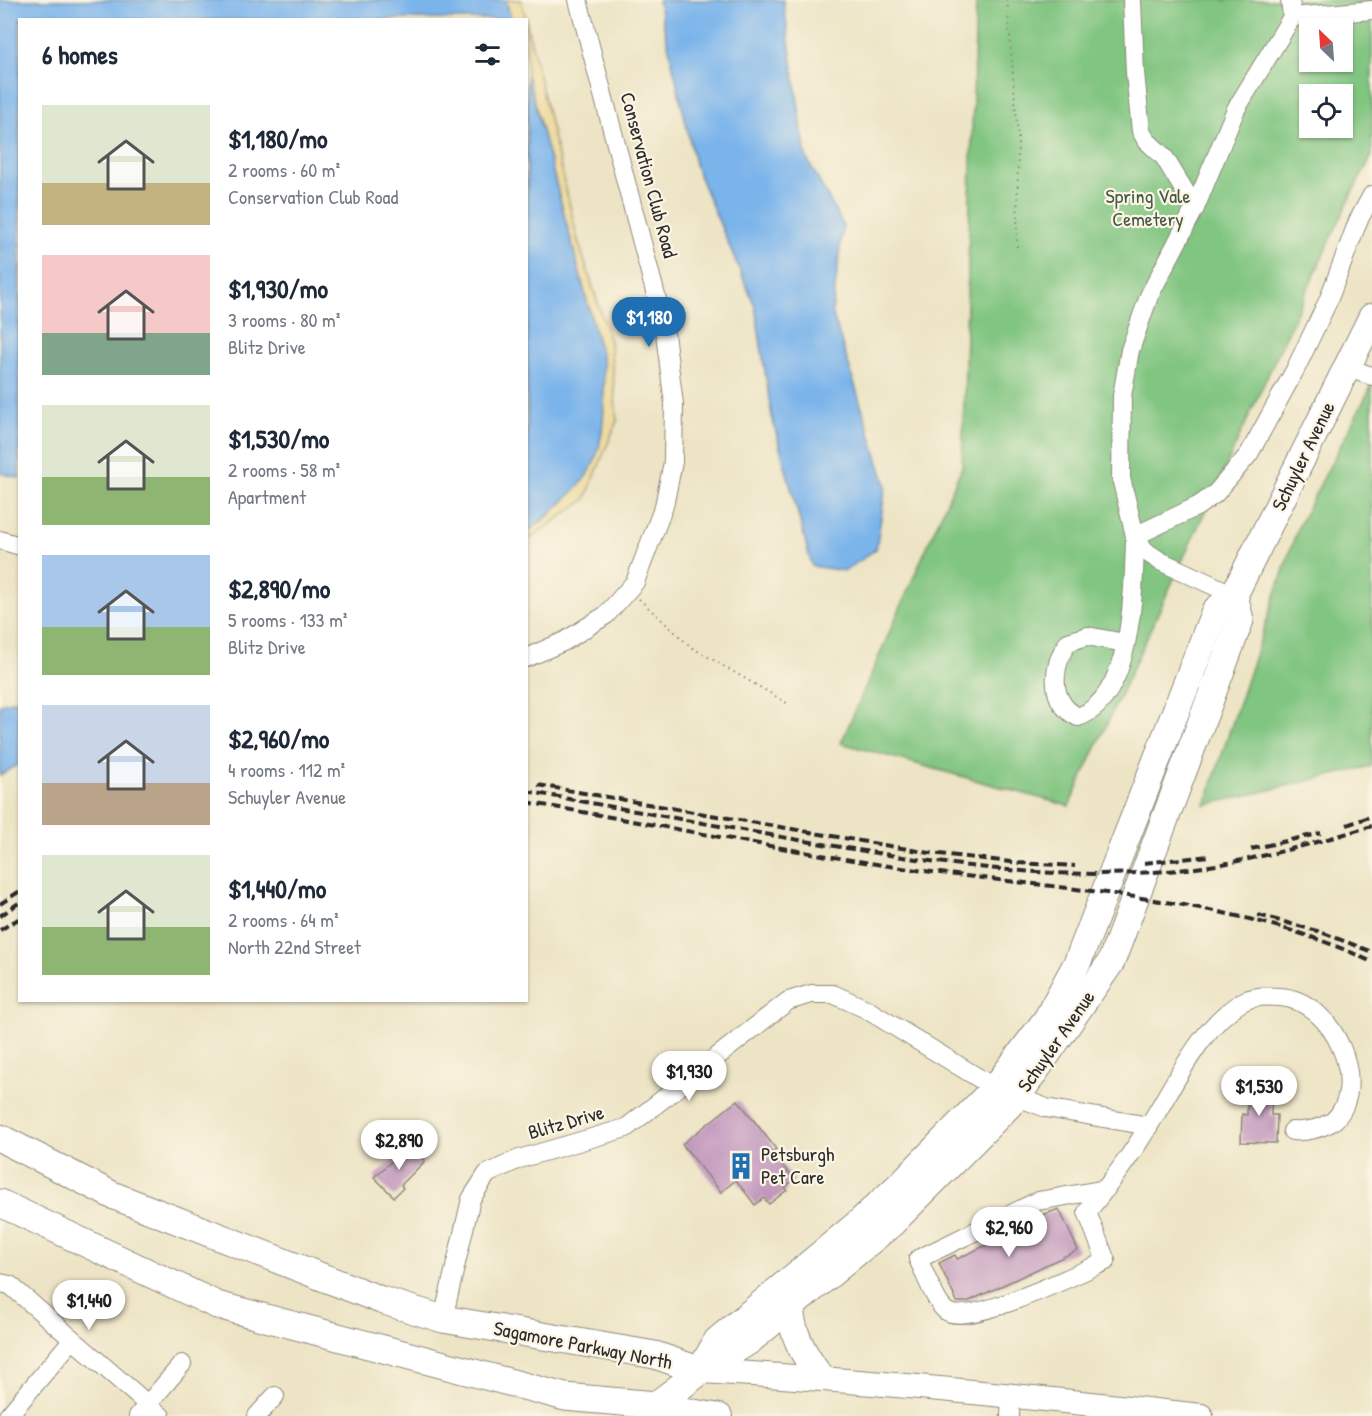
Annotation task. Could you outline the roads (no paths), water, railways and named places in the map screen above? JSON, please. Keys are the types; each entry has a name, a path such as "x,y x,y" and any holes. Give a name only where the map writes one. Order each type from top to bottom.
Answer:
{"highway":[{"name":"Schuyler Avenue","path":"651,1410 701,1371 750,1341 892,1223 1006,1093 1078,961 1215,611 1234,595 1372,318"},
{"name":"Schuyler Avenue","path":"701,1371 717,1341 860,1222 1006,1093"},
{"name":"Sagamore Parkway North","path":"0,1137 112,1195 381,1300 443,1319 655,1355 701,1371"},
{"path":"0,1203 217,1305 565,1397 651,1410"},
{"path":"790,1307 791,1323 801,1351 820,1377"},
{"path":"565,1397 589,1416"}],"main road":[{"name":"Sagamore Parkway North","path":"701,1371 820,1377 1010,1405 1201,1416"},
{"path":"651,1410 720,1416"}],"street":[{"name":"Conservation Club Road","path":"528,657 566,641 606,615 635,582 652,541 671,483 674,404 664,326 578,0"},
{"path":"1132,0 1135,73 1142,131 1146,140 1164,157 1195,208"},
{"path":"1125,643 1087,636 1068,642 1059,655 1055,681 1061,703 1068,712 1078,717 1096,708 1114,682 1125,643 1133,598 1135,536 1121,478 1122,396 1130,350 1142,314 1195,208 1236,109 1291,9 1372,10"},
{"path":"1135,536 1207,500 1249,454 1295,370 1328,301 1358,221 1372,195"},
{"path":"1347,368 1372,376"},
{"path":"1135,536 1145,551 1160,561 1234,595"},
{"path":"0,540 18,545"},
{"name":"Blitz Drive","path":"443,1319 471,1199 487,1174 519,1159 626,1128 788,1001 811,994 833,994 866,1009 1006,1093 1046,1108 1149,1126"},
{"path":"1106,1189 1038,1201 918,1258 942,1307 955,1315 986,1312 1106,1261 1087,1212 1106,1189 1149,1126 1178,1076 1204,1039 1229,1012 1245,1000 1269,996 1292,997 1314,1009 1349,1043 1359,1086 1354,1103 1345,1115 1308,1132 1292,1131"},
{"path":"0,1283 10,1285 149,1412 182,1364"},
{"path":"8,1416 72,1340"},
{"path":"257,1416 274,1396"}],"water":[{"path":"0,0 506,0 511,18 18,18 18,478 0,473"},
{"path":"658,0 783,0 806,157 843,225 832,312 886,485 876,549 845,571 812,566 772,417 755,306 696,168"},
{"path":"528,78 603,362 604,402 597,455 587,475 553,511 528,531"},
{"path":"18,699 18,765 0,776 0,704"}],"railway":[{"path":"538,785 930,853 1019,863 1075,866"},
{"path":"528,791 895,856 1040,872 1138,873 1211,866 1280,852 1372,826"},
{"path":"528,802 889,866 1136,897 1198,908 1318,939 1372,962"},
{"path":"1347,825 1372,816"},
{"path":"1251,849 1321,833"},
{"path":"1144,863 1209,856"},
{"path":"0,904 18,892"},
{"path":"0,916 18,903"},
{"path":"1258,915 1321,932 1372,952"},
{"path":"0,930 18,919"}],"place":[{"name":"Petsburgh Pet Care","path":"741,1166"}],"park label":[{"name":"Spring Vale Cemetery","path":"1148,208"}]}
